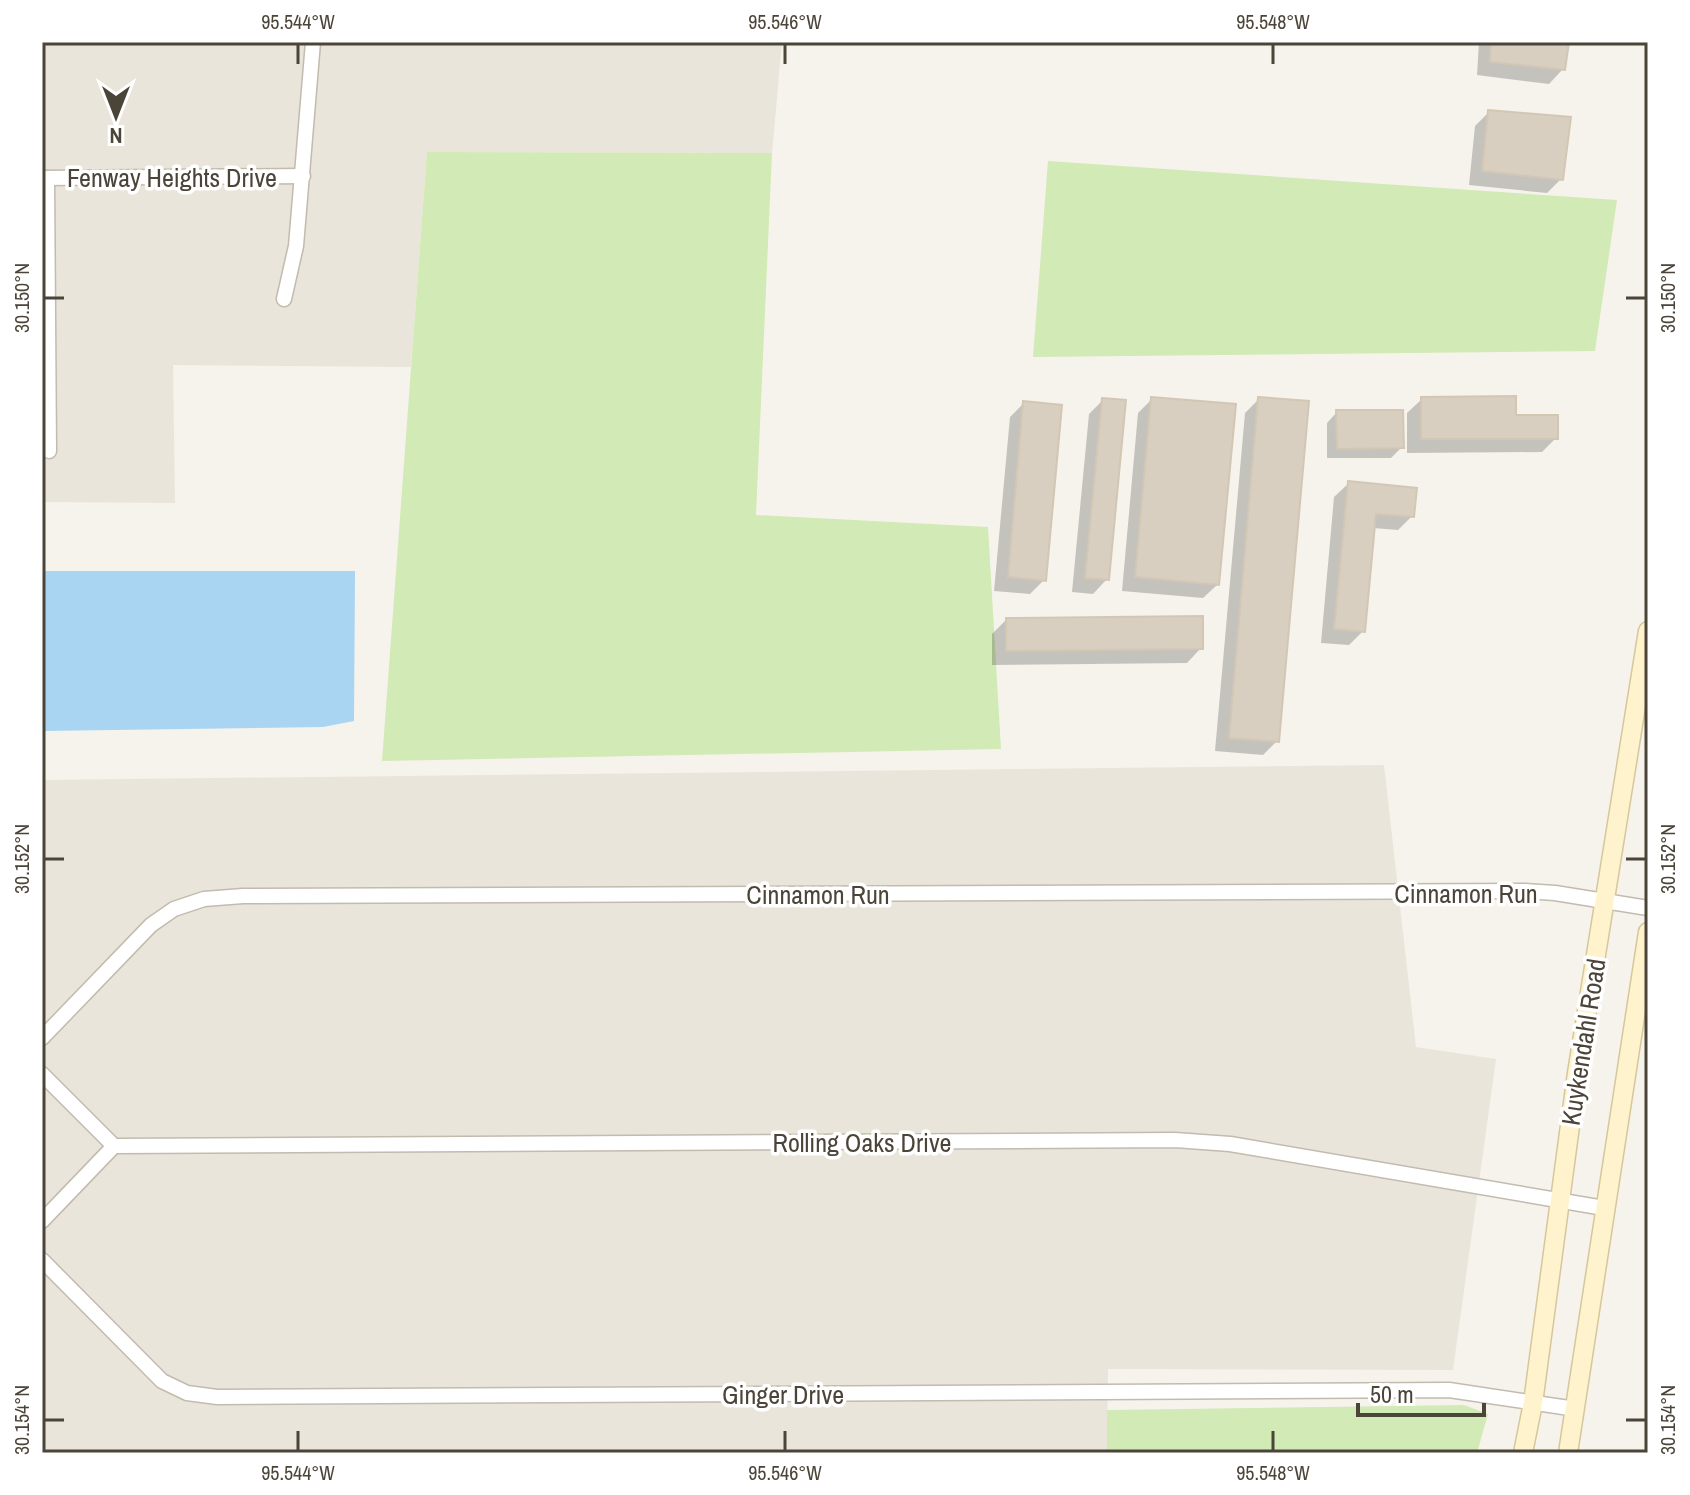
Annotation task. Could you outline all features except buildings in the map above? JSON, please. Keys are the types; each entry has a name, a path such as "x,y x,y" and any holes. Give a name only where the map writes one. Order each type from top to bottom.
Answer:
{"main road":[{"name":"Kuykendahl Road","path":"1523,1453 1533,1403 1577,1073 1648,631"},
{"name":"Kuykendahl Road","path":"1568,1453 1648,932"}],"street":[{"path":"284,299 296,246 313,42"},
{"name":"Fenway Heights Drive","path":"44,178 303,176"},
{"path":"44,178 49,451"},
{"name":"Cinnamon Run","path":"42,1038 151,925 174,909 204,899 259,896 1525,891 1648,908"},
{"path":"42,1074 114,1146 42,1221"},
{"name":"Rolling Oaks Drive","path":"114,1146 1175,1140 1230,1144 1604,1208"},
{"name":"Ginger Drive","path":"42,1260 162,1381 187,1393 217,1397 1449,1390 1576,1409"}],"shaded area":[{"path":"42,42 782,42 772,153 427,152 411,367 173,365 175,503 42,502"},
{"path":"1384,765 1416,1047 1496,1059 1453,1370 1108,1369 1107,1453 42,1453 42,780"}],"green space":[{"path":"427,152 772,153 756,515 988,527 1001,749 382,761"},
{"path":"1048,161 1617,200 1595,351 1033,357"},
{"path":"1464,1405 1488,1414 1477,1453 1107,1453 1107,1410"}],"water":[{"path":"42,571 355,571 354,721 323,727 42,731"}]}
